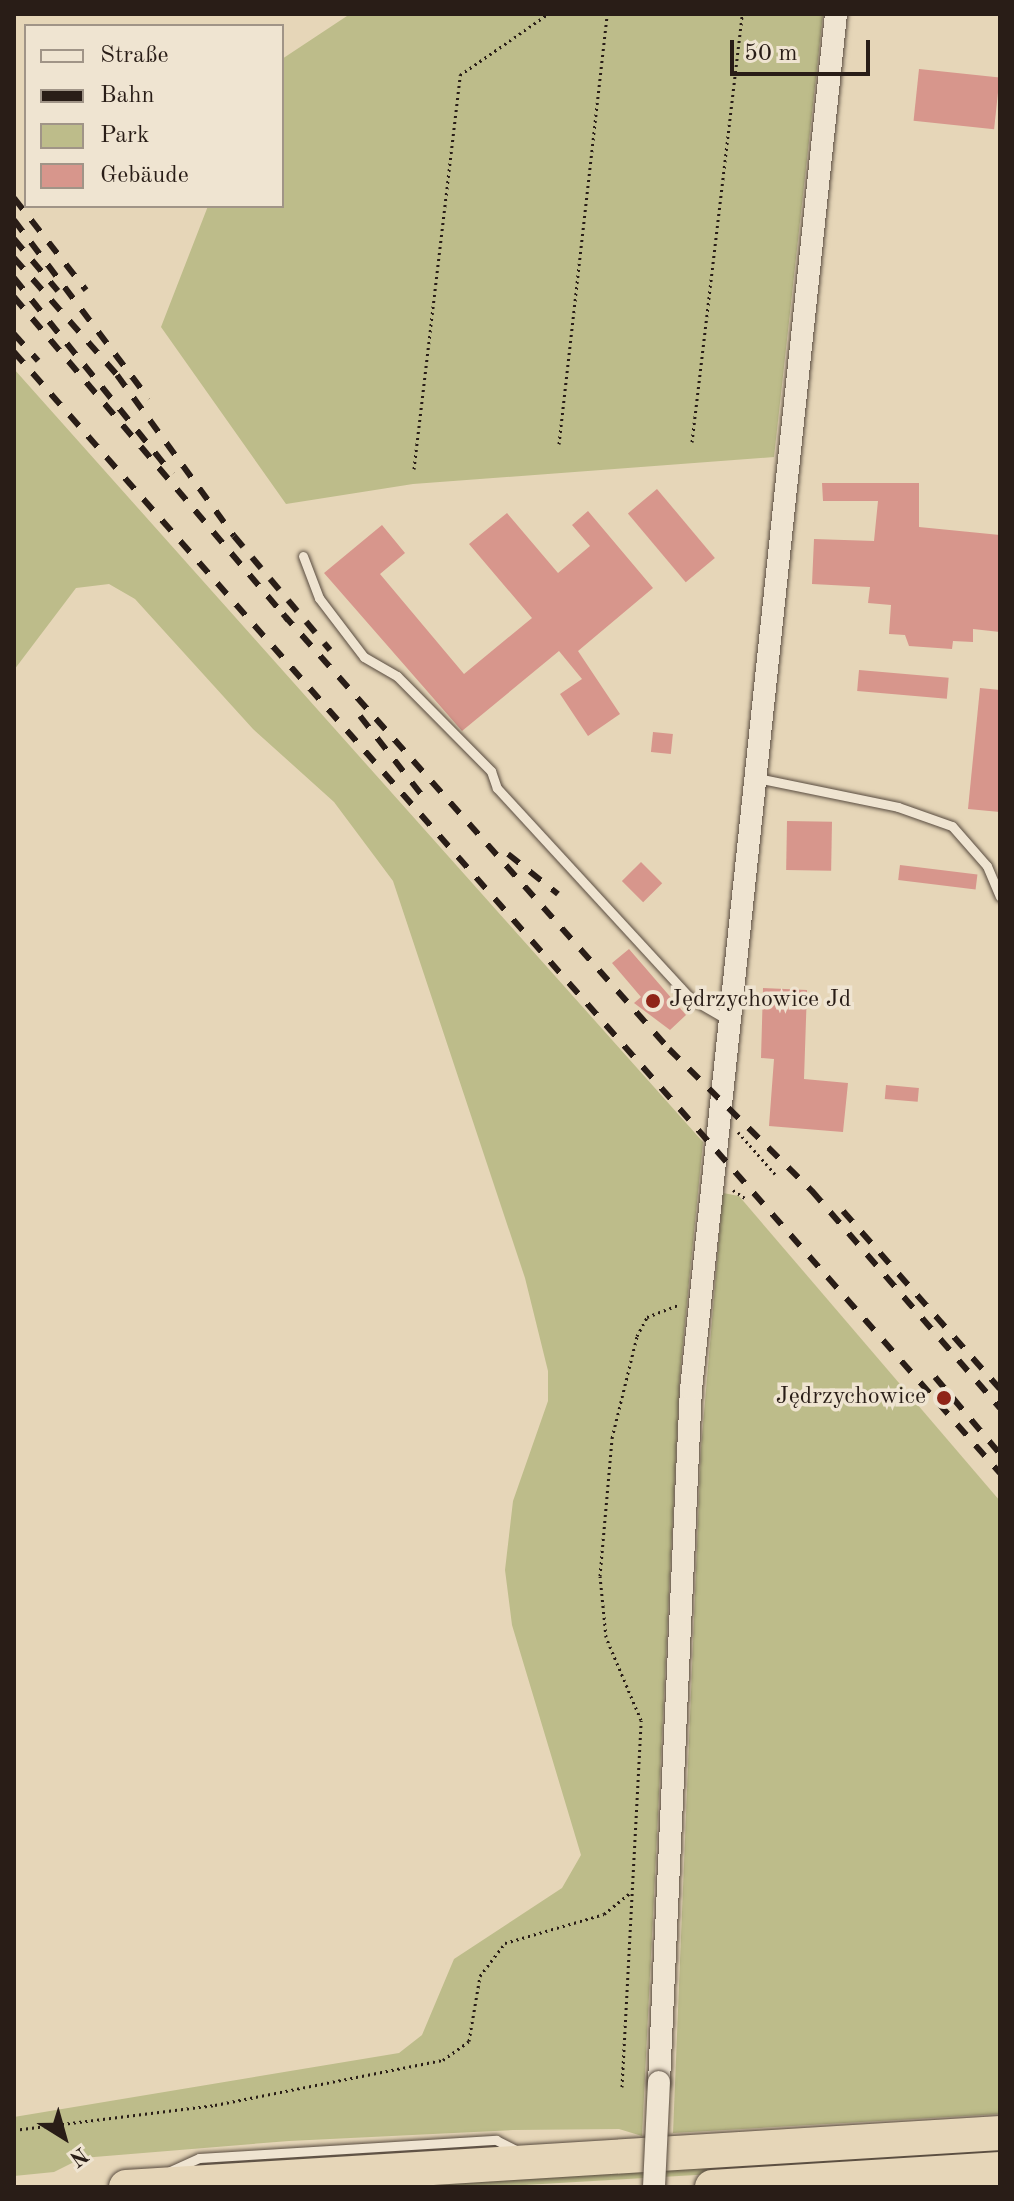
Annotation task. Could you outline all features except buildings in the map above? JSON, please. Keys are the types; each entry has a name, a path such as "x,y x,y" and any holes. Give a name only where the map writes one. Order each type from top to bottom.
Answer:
{"highway":[{"path":"126,2187 1000,2133"},
{"path":"712,2187 1000,2169"}],"street":[{"path":"654,2187 698,1305 757,778 836,14"}],"lane":[{"path":"303,556 319,598 364,657 397,676 491,771 497,788 690,998 728,1020"},
{"path":"757,778 898,807 952,826 987,866 1000,896"}],"path":[{"path":"414,469 460,75 548,14"},
{"path":"559,444 607,14"},
{"path":"692,442 742,14"},
{"path":"735,1129 775,1174"},
{"path":"622,2087 641,1720 601,1612 612,1438 647,1317 672,1305 698,1305"},
{"path":"14,2130 215,2105 443,2060 469,2041 480,1976 505,1943 604,1914 631,1892"}],"green space":[{"path":"350,14 823,14 774,457 413,484 286,504 161,327 207,208 284,208 284,58"},
{"path":"14,369 703,1142 680,1372 642,2136 619,2129 513,2130 289,2141 82,2158 54,2172 14,2176 14,2117 399,2053 422,2035 454,1959 562,1888 581,1855 512,1625 505,1570 513,1501 548,1401 548,1371 525,1278 393,881 334,802 253,729 135,599 109,584 76,588 14,670"},
{"path":"723,1193 739,1196 1000,1501 1000,2114 673,2133 701,1448"},
{"path":"1000,2146 1000,2157 490,2187 308,2187"}],"railway":[{"path":"14,198 86,290"},
{"path":"14,220 149,399"},
{"path":"14,239 58,291"},
{"path":"14,258 117,375 234,536 330,650"},
{"path":"14,278 172,474"},
{"path":"14,297 288,620"},
{"path":"14,334 38,361"},
{"path":"14,352 1000,1473"},
{"path":"283,614 669,1049 812,1191 1000,1408"},
{"path":"360,716 421,794"},
{"path":"508,854 558,894"},
{"path":"843,1211 1000,1389"},
{"path":"935,1377 1000,1454"}],"place":[{"name":"Jędrzychowice Jd","path":"653,1001"},
{"name":"Jędrzychowice","path":"944,1398"}]}
